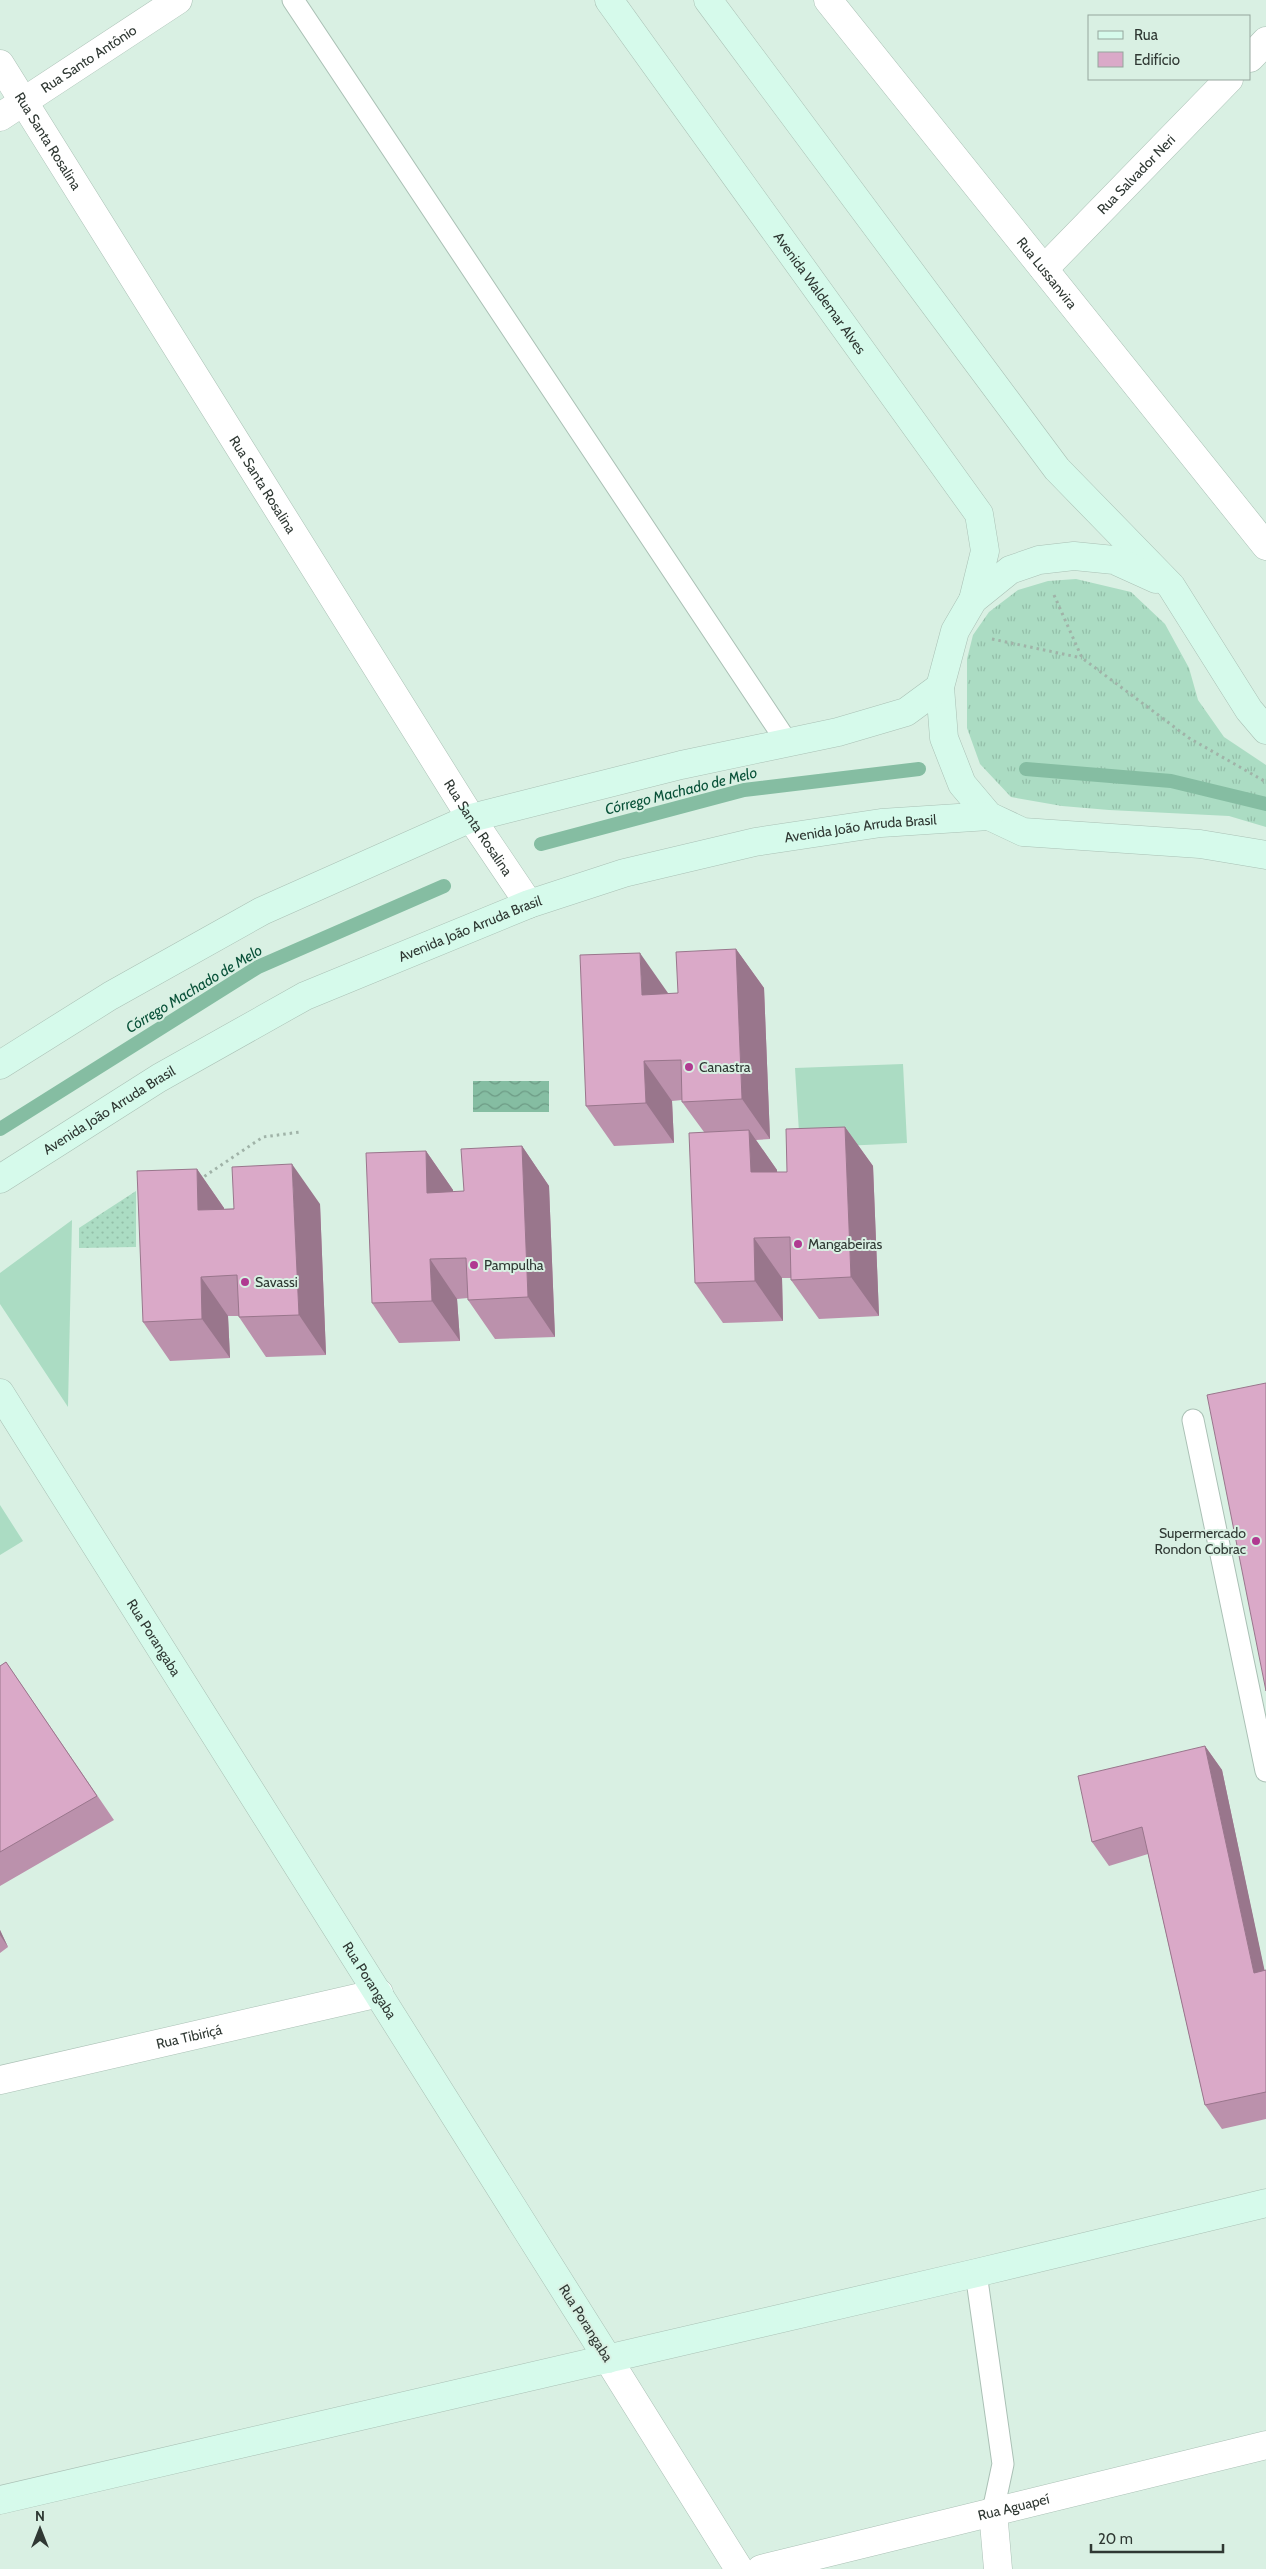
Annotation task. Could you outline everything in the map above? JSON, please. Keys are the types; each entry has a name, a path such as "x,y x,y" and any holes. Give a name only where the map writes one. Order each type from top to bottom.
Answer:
{"street":[{"name":"Rua Santo Antônio","path":"0,116 178,0"},
{"name":"Avenida Waldemar Alves","path":"609,0 979,514 985,551 973,600"},
{"path":"708,0 1057,469 1171,586 1250,710 1266,730"},
{"name":"Rua Lussanvira","path":"828,0 1266,546"},
{"path":"1251,57 1266,41"},
{"name":"Rua Santa Rosalina","path":"0,64 471,818 528,904"},
{"name":"Rua Salvador Neri","path":"1044,269 1229,80"},
{"path":"1171,586 1114,560 1074,556 1039,560 1010,570 973,600 955,631 940,686 944,738 962,784 989,816 1023,832 1200,844 1266,855"},
{"path":"0,1065 110,996 262,911 471,818 681,765 838,732 906,712 940,686"},
{"name":"Avenida João Arruda Brasil","path":"0,1179 159,1078 305,996 528,904 624,873 755,842 881,823 989,816"},
{"name":"Rua Porangaba","path":"0,1393 379,1993 739,2569"},
{"name":"Rua Tibiriçá","path":"0,2080 379,1993"},
{"path":"0,2500 976,2273 1266,2203"},
{"name":"Rua Aguapeí","path":"761,2569 1266,2445"},
{"path":"994,2511 998,2569"}],"lane":[{"path":"293,0 787,742"},
{"path":"1193,1420 1266,1771"},
{"path":"976,2273 1003,2464 994,2511"}],"path":[{"path":"1039,560 1082,658"},
{"path":"955,631 1082,658 1189,738 1266,782"},
{"path":"197,1181 263,1137 300,1132"}],"green space":[{"path":"1076,579 1131,592 1165,624 1189,668 1198,700 1224,737 1266,765 1266,827 1229,816 1062,806 1011,797 980,764 967,728 967,659 973,635 989,612 1018,590 1048,581"},
{"path":"903,1064 907,1143 800,1148 795,1068"},
{"path":"136,1191 136,1247 79,1248 79,1228"},
{"path":"72,1220 68,1407 0,1304 0,1273"},
{"path":"0,1505 23,1541 0,1555"}],"water":[{"path":"473,1081 549,1081 549,1112 473,1112"}],"building":[{"path":"736,949 742,1099 682,1102 681,1060 644,1061 646,1103 586,1106 580,955 640,953 642,995 678,993 676,952"},
{"path":"845,1127 851,1277 791,1280 790,1237 754,1238 755,1281 695,1283 689,1133 749,1130 751,1172 787,1172 786,1129"},
{"path":"522,1146 528,1297 468,1300 466,1258 430,1259 432,1301 372,1303 366,1153 426,1151 427,1193 464,1191 461,1149"},
{"path":"292,1164 299,1315 239,1317 237,1275 201,1277 202,1319 143,1322 137,1171 197,1169 198,1210 234,1209 232,1167"},
{"name":"Supermercado Rondon Cobrac","path":"1266,1383 1266,1691 1207,1395"},
{"path":"6,1662 97,1796 0,1852 0,1666"},
{"path":"1205,1746 1254,1973 1266,1970 1266,2092 1205,2105 1142,1827 1092,1842 1078,1776"}],"waterway":[{"name":"Córrego Machado de Melo","path":"541,844 744,790 919,769"},
{"name":"Córrego Machado de Melo","path":"1026,769 1171,781 1266,804"},
{"name":"Córrego Machado de Melo","path":"0,1129 258,967 444,886"}],"place":[{"name":"Canastra","path":"689,1067"},
{"name":"Mangabeiras","path":"798,1244"},
{"name":"Pampulha","path":"474,1265"},
{"name":"Savassi","path":"245,1282"},
{"name":"Supermercado Rondon Cobrac","path":"1256,1541"}]}
